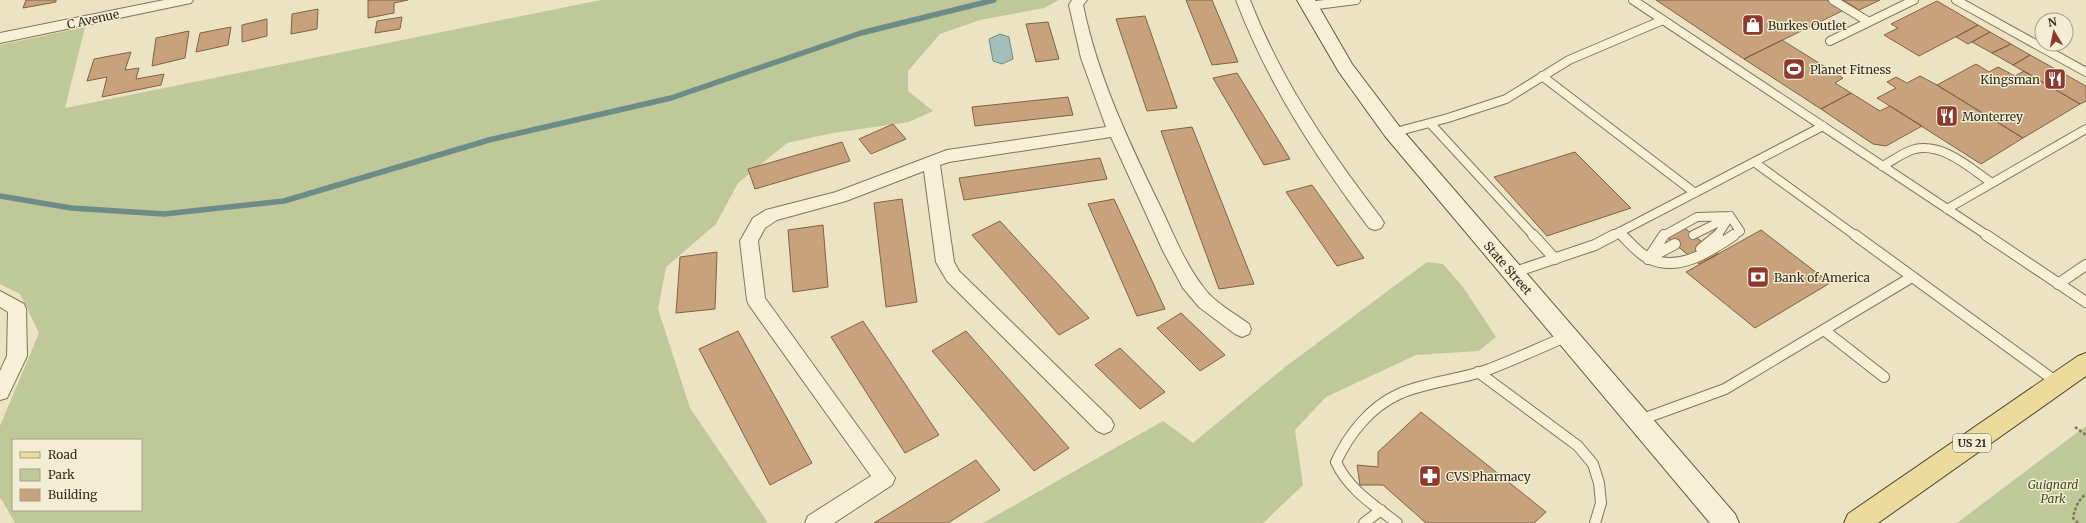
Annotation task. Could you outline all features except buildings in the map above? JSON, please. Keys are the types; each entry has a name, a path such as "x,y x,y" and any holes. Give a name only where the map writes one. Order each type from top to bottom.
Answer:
{"main road":[{"name":"State Street","path":"1307,3 1331,47 1392,133 1512,274 1568,336 1640,420 1726,523"},
{"name":"US 21","path":"1857,523 2086,362"}],"street":[{"name":"C Avenue","path":"0,38 186,0"},
{"path":"1080,0 1076,5 1079,20 1097,83 1116,131 1181,268 1198,294 1242,329"},
{"path":"1243,0 1253,30 1304,126 1341,178 1376,223"},
{"path":"816,523 886,478 756,300 749,241 759,223 772,215 840,197 947,156 1116,131"},
{"path":"931,163 945,262 953,276 1104,425"},
{"path":"0,298 17,309 17,356 0,392"}],"lane":[{"path":"1307,3 1356,0"},
{"path":"1633,0 2086,302"},
{"path":"1833,0 1869,22"},
{"path":"1830,41 1914,0"},
{"path":"1956,0 2086,72"},
{"path":"1392,133 1430,123 1506,99 1569,60 1663,20"},
{"path":"1542,76 1695,193"},
{"path":"1430,123 1555,259"},
{"path":"1512,274 1595,245 1823,126"},
{"path":"1947,210 2086,129"},
{"path":"1882,166 1913,149 1932,148 1943,151 1992,183"},
{"path":"1754,162 2058,383"},
{"path":"1619,232 1648,259 1678,264 1693,260 1740,231 1730,216"},
{"path":"1648,259 1671,261 1689,256 1707,246 1725,228 1730,216"},
{"path":"1648,259 1664,235 1697,217 1730,216"},
{"path":"1693,235 1730,216"},
{"path":"1648,259 1675,244"},
{"path":"2058,284 2086,265"},
{"path":"1640,420 1725,389 1912,277"},
{"path":"1824,330 1884,377"},
{"path":"1397,523 1352,488 1340,473 1336,462 1341,449 1352,432 1388,400 1399,394 1478,372 1568,336"},
{"path":"1478,372 1578,446 1593,464 1599,483 1601,503 1595,523"},
{"path":"1364,523 1381,510"}],"path":[{"path":"2075,427 2086,436"},
{"path":"2078,523 2073,518 2075,510 2082,497 2086,494"}],"green space":[{"path":"601,0 1059,0 1044,8 980,20 940,34 908,71 908,91 933,111 909,122 833,133 787,143 738,183 716,224 666,267 658,309 690,408 768,523 15,523 0,497 0,426 39,333 20,294 0,284 0,45 85,27 65,108"},
{"path":"1427,262 1443,264 1463,287 1496,337 1479,351 1416,355 1326,397 1295,430 1303,485 1263,523 983,523 1163,421 1193,443 1285,367"},
{"name":"Guignard Park","path":"2086,426 2086,523 1957,523"}],"water":[{"path":"1000,34 1009,37 1013,59 1002,64 993,61 989,39"}],"waterway":[{"path":"0,196 71,208 164,214 284,201 489,140 671,98 861,33 994,0"}],"place":[{"name":"Burkes Outlet","path":"1753,25"},
{"name":"Planet Fitness","path":"1794,69"},
{"name":"Kingsman","path":"2055,79"},
{"name":"Monterrey","path":"1947,116"},
{"name":"Bank of America","path":"1758,277"},
{"name":"CVS Pharmacy","path":"1430,476"}]}
